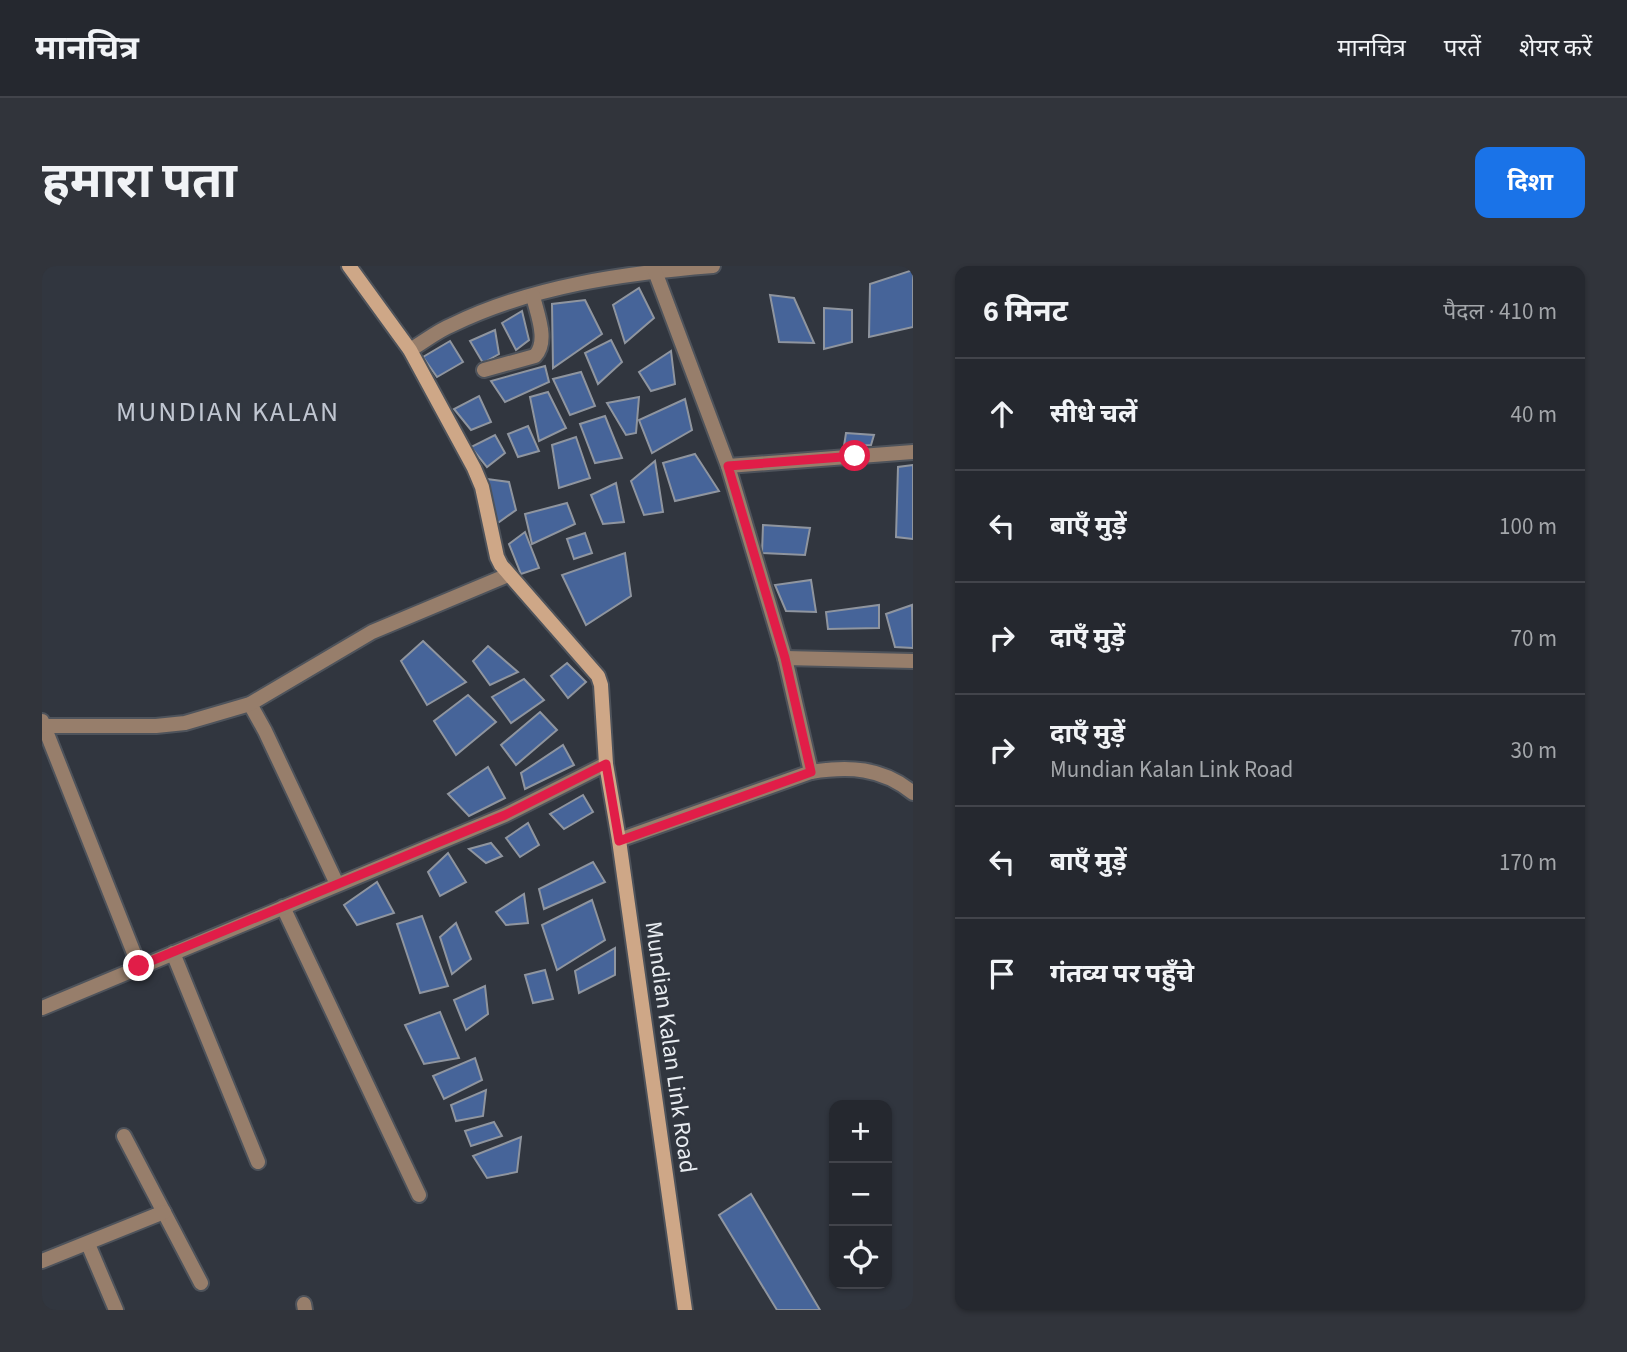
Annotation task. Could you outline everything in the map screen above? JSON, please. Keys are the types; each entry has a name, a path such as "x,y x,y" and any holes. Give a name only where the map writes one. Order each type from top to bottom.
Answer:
{"street":[{"name":"Mundian Kalan Link Road","path":"349,266 410,350 478,477 497,557 508,575 598,676 601,685 609,790 619,841 685,1310"},
{"path":"410,350 450,325 533,296 654,268 713,266"},
{"path":"654,268 728,466 785,658 811,772"},
{"path":"484,370 535,356 541,349 543,340 533,296"},
{"path":"728,466 913,452"},
{"path":"139,966 44,724 156,726 175,724 250,704 372,632 508,575"},
{"path":"785,658 913,661"},
{"path":"250,704 337,884"},
{"path":"42,1008 505,815 606,764"},
{"path":"619,841 811,772 857,768 896,782 913,793"},
{"path":"283,907 419,1195"},
{"path":"173,953 258,1162"},
{"path":"124,1136 201,1283"},
{"path":"42,1261 164,1212"},
{"path":"88,1244 116,1310"}],"building":[{"path":"913,270 913,327 869,337 870,284"},
{"path":"639,288 654,318 625,343 613,305"},
{"path":"770,295 794,298 814,343 779,342"},
{"path":"585,300 602,334 553,368 552,304"},
{"path":"824,308 852,310 852,342 824,349"},
{"path":"522,311 529,340 516,350 502,323"},
{"path":"495,330 499,354 483,363 470,341"},
{"path":"611,340 622,362 598,384 585,353"},
{"path":"450,341 463,362 437,377 423,357"},
{"path":"671,351 675,384 651,391 639,372"},
{"path":"545,366 549,382 505,402 491,381"},
{"path":"581,372 595,406 570,415 553,379"},
{"path":"548,392 566,428 539,441 530,397"},
{"path":"479,396 491,422 471,430 454,409"},
{"path":"639,397 636,433 626,435 607,403"},
{"path":"685,399 692,430 652,453 639,420"},
{"path":"605,416 622,458 595,463 580,424"},
{"path":"528,426 539,451 518,457 508,434"},
{"path":"846,433 874,435 871,445 844,446"},
{"path":"495,435 505,453 487,467 471,447"},
{"path":"576,437 590,478 559,488 552,445"},
{"path":"695,454 719,491 675,501 663,463"},
{"path":"655,461 663,512 644,515 631,481"},
{"path":"913,465 913,539 896,537 898,467"},
{"path":"487,479 509,482 516,510 495,525"},
{"path":"616,483 624,522 603,524 591,495"},
{"path":"567,503 575,524 532,544 525,514"},
{"path":"763,525 810,528 805,555 762,553"},
{"path":"525,532 539,568 521,574 509,544"},
{"path":"585,533 592,553 574,559 567,539"},
{"path":"625,553 631,596 586,625 562,575"},
{"path":"811,580 816,612 786,611 775,585"},
{"path":"879,605 879,628 828,629 826,612"},
{"path":"912,605 913,648 895,647 886,614"},
{"path":"423,641 466,682 427,705 401,661"},
{"path":"488,646 518,672 490,685 473,661"},
{"path":"567,663 586,682 568,698 551,676"},
{"path":"524,679 544,700 511,723 492,697"},
{"path":"468,695 496,722 456,755 434,721"},
{"path":"540,712 557,730 516,765 501,745"},
{"path":"563,745 574,765 525,789 521,773"},
{"path":"488,767 505,798 469,816 448,794"},
{"path":"583,795 593,812 564,829 550,814"},
{"path":"528,823 539,845 520,857 506,838"},
{"path":"491,843 502,856 486,863 469,849"},
{"path":"448,853 466,882 440,896 428,872"},
{"path":"593,862 605,882 544,909 539,889"},
{"path":"377,882 394,913 357,925 344,905"},
{"path":"524,894 528,923 506,925 496,912"},
{"path":"592,900 605,940 557,970 542,925"},
{"path":"422,916 448,986 420,993 397,924"},
{"path":"456,923 471,959 452,974 440,937"},
{"path":"615,948 615,975 579,993 575,971"},
{"path":"545,970 553,999 533,1003 525,975"},
{"path":"485,986 488,1014 466,1030 454,1000"},
{"path":"440,1012 459,1058 424,1064 405,1025"},
{"path":"475,1058 482,1080 444,1099 433,1076"},
{"path":"486,1090 483,1116 456,1121 451,1105"},
{"path":"494,1122 502,1136 471,1146 465,1131"},
{"path":"521,1137 517,1172 487,1178 473,1156"},
{"path":"751,1194 820,1310 777,1310 719,1215"}],"district":[{"name":"MUNDIAN KALAN","path":"228,411"}],"route":[{"path":"139,966 505,815 606,764 619,841 811,772 785,658 728,466 855,456"}]}
